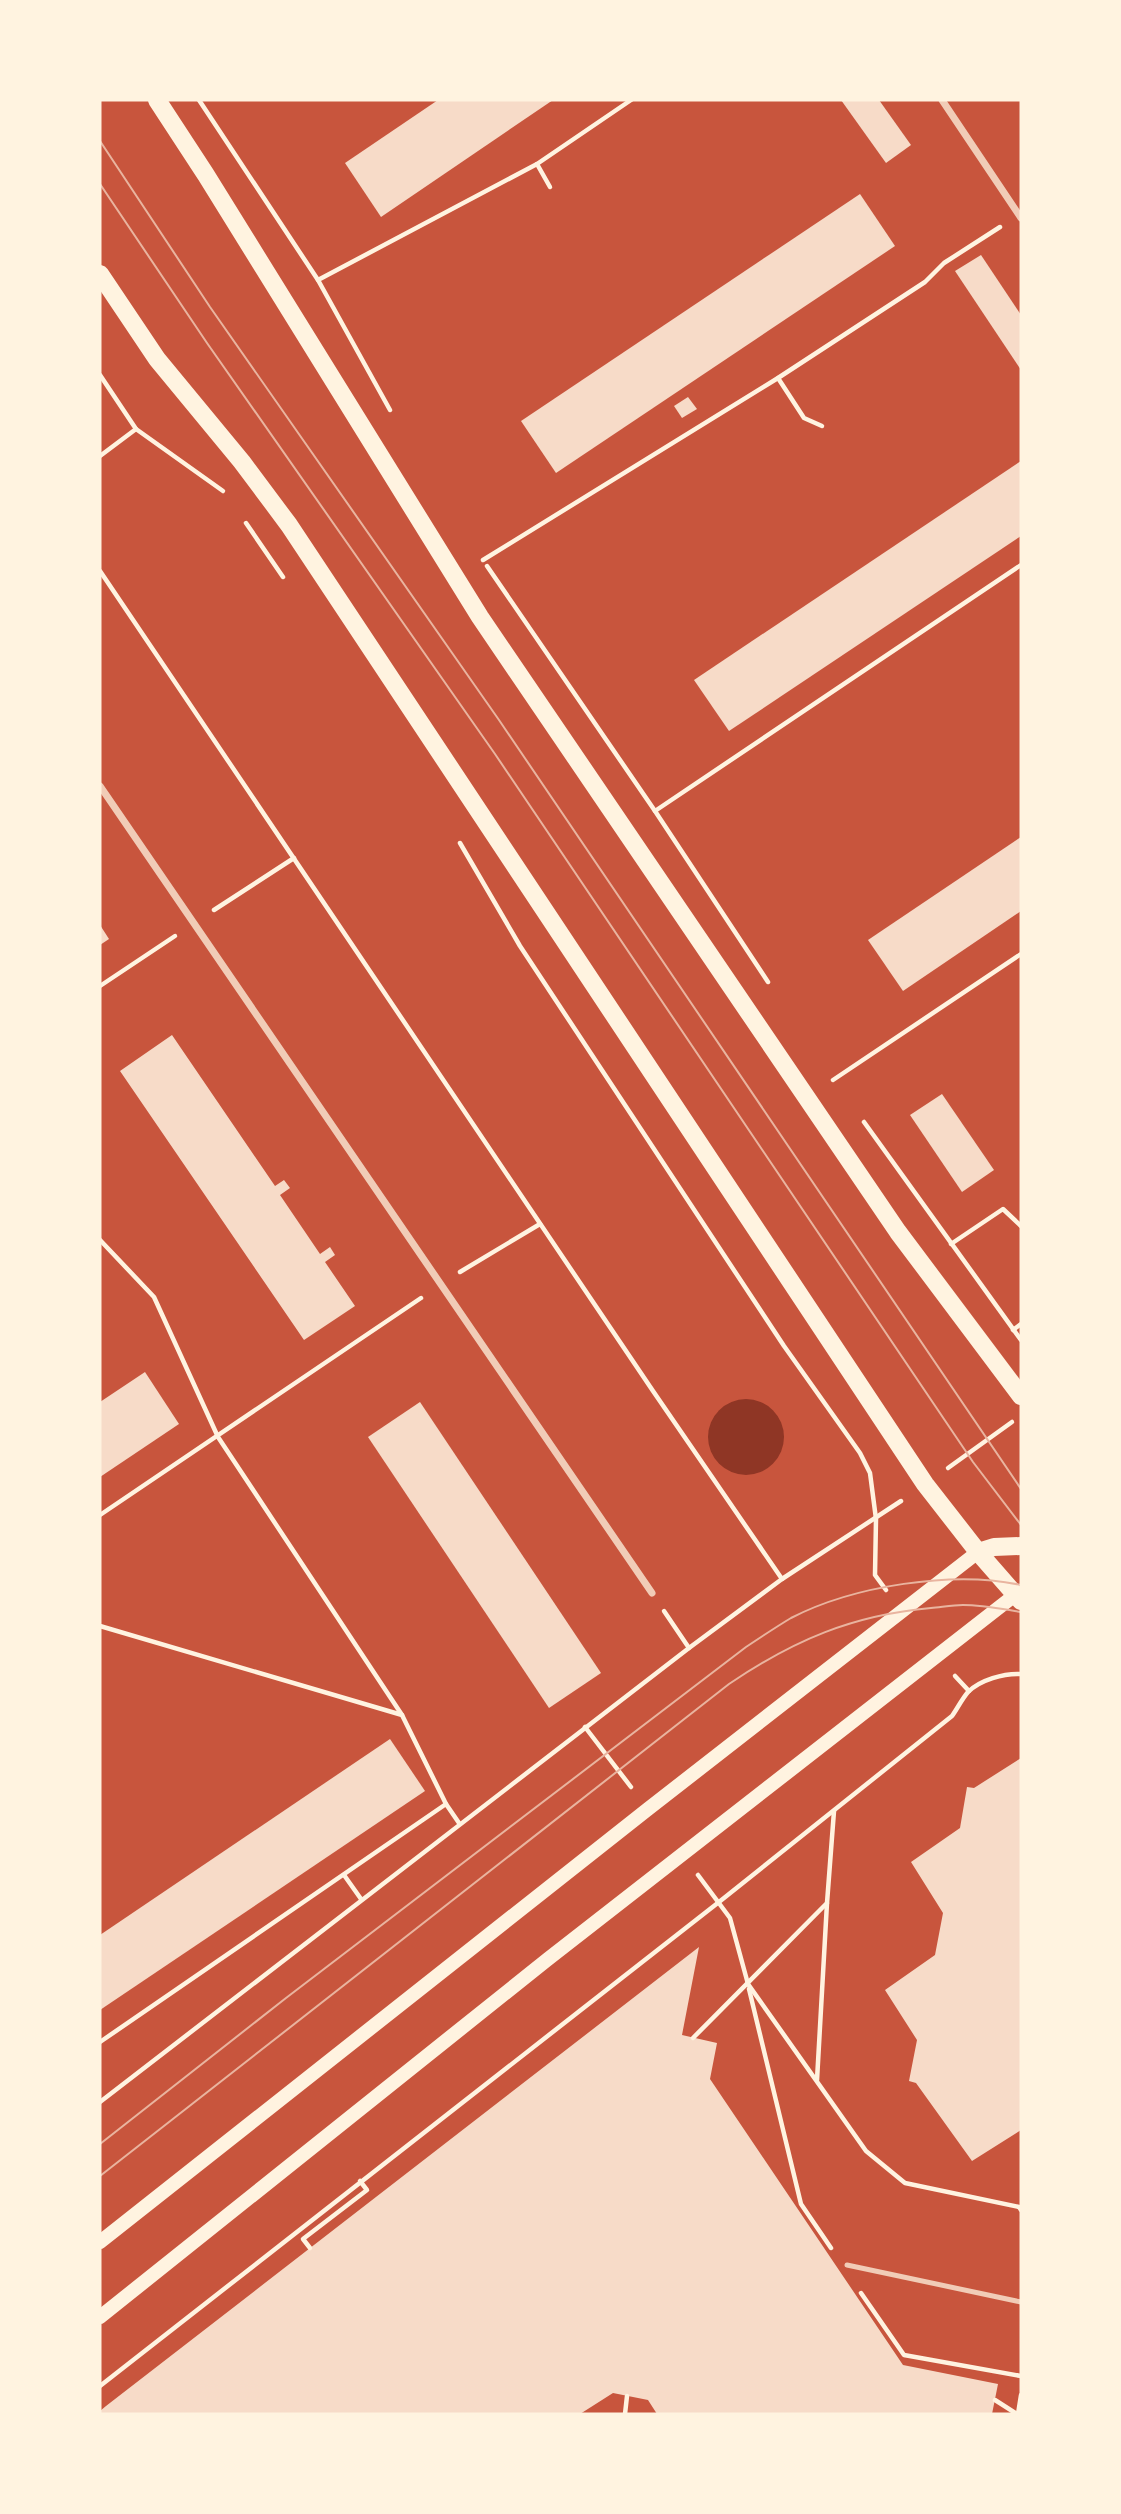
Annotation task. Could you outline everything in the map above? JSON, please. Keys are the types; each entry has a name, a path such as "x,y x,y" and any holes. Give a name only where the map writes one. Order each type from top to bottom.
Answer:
{"main road":[{"path":"157,100 480,617 898,1232 1021,1396"},
{"path":"100,274 157,359 242,462 289,525 925,1484 978,1552 1019,1594 558,1951 100,2316"},
{"path":"100,2242 648,1808 978,1552 995,1547 1021,1546"}],"street":[{"path":"942,100 1020,217"},
{"path":"100,786 652,1593"}],"lane":[{"path":"847,2266 1021,2302"}],"path":[{"path":"199,100 318,280 397,419"},
{"path":"318,280 537,164 631,100"},
{"path":"537,164 550,187"},
{"path":"484,560 778,378 925,282 944,263 1020,217"},
{"path":"100,376 136,429 224,491"},
{"path":"778,378 804,418 822,426"},
{"path":"100,456 136,429"},
{"path":"240,514 288,582"},
{"path":"476,549 774,990"},
{"path":"655,811 1021,565"},
{"path":"100,571 782,1579"},
{"path":"100,2102 689,1648 782,1579 876,1519 870,1473 860,1453 784,1346 520,946 454,833"},
{"path":"100,985 294,858"},
{"path":"833,1080 1021,954"},
{"path":"826,1069 841,1091"},
{"path":"857,1113 1021,1340"},
{"path":"951,1244 1003,1209 1021,1226"},
{"path":"100,1515 441,1283 540,1224"},
{"path":"100,1240 154,1297 218,1437 402,1715 446,1804 459,1823"},
{"path":"1013,1330 1021,1324"},
{"path":"652,1593 689,1648"},
{"path":"100,1626 402,1715"},
{"path":"100,2386 719,1902 952,1716 969,1691 990,1679 1021,1674"},
{"path":"100,2042 446,1804"},
{"path":"817,2081 834,1810"},
{"path":"344,1875 361,1899"},
{"path":"719,1902 730,1919 748,1984 800,2204 838,2258"},
{"path":"693,2038 827,1903"},
{"path":"748,1984 866,2151 905,2183 1021,2208"},
{"path":"310,2248 303,2239 367,2190 360,2181"},
{"path":"860,2290 904,2355 1021,2376"},
{"path":"995,2400 1017,2414 1021,2395"},
{"path":"625,2414 627,2396"}],"shaded area":[{"path":"746,1399 761,1402 773,1410 781,1422 784,1437 781,1452 773,1464 761,1472 746,1475 731,1472 719,1464 711,1452 708,1437 711,1422 719,1410 731,1402"}],"building":[{"path":"438,100 553,100 381,217 345,163"},
{"path":"841,100 879,100 911,145 886,163"},
{"path":"860,194 895,246 556,473 521,421"},
{"path":"981,255 1021,315 1021,370 955,271"},
{"path":"688,397 697,409 682,418 674,406"},
{"path":"1021,461 1021,536 729,731 694,680"},
{"path":"1021,837 1021,911 903,991 868,940"},
{"path":"100,925 109,939 100,945"},
{"path":"172,1035 275,1186 284,1180 290,1188 280,1195 320,1254 330,1247 335,1255 325,1262 355,1306 304,1340 120,1071"},
{"path":"942,1094 994,1170 962,1192 910,1115"},
{"path":"145,1372 179,1424 100,1477 100,1402"},
{"path":"420,1402 601,1673 549,1708 368,1437"},
{"path":"390,1739 425,1791 100,2010 100,1935"},
{"path":"1021,1758 1021,2130 972,2161 916,2083 909,2081 917,2040 885,1990 935,1955 943,1913 911,1862 960,1828 967,1787 974,1788"},
{"path":"699,1947 682,2035 717,2043 710,2079 903,2365 998,2384 992,2414 657,2414 648,2400 613,2393 580,2414 100,2414 106,2406"}],"tram line":[{"path":"100,141 210,307 499,720 1021,1489"},
{"path":"100,184 207,343 495,754 973,1462 1021,1525"},
{"path":"100,2144 286,1998 746,1647 791,1618 844,1597 904,1584 965,1579 1021,1585"},
{"path":"100,2176 729,1684 753,1668 825,1632 903,1611 959,1605 1021,1612"}]}
